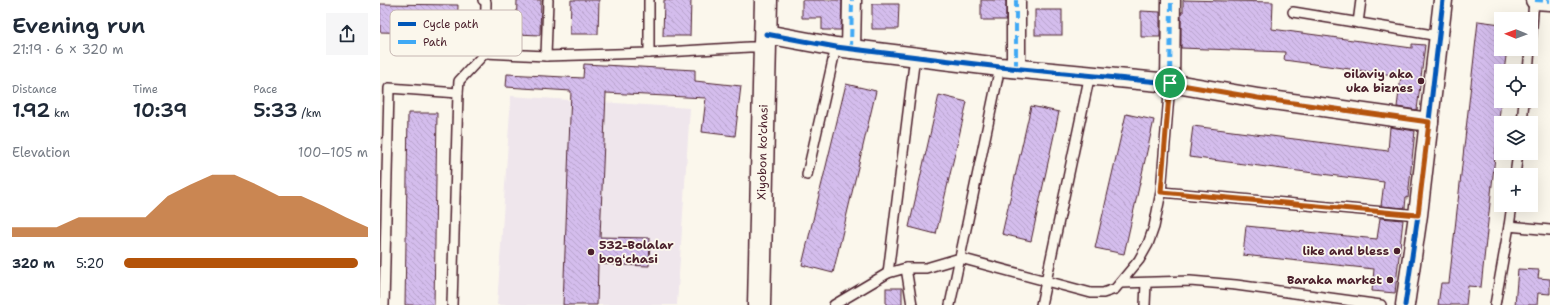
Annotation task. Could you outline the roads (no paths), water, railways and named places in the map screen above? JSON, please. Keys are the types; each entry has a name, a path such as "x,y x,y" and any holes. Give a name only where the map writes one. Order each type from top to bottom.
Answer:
{"street":[{"name":"Xiyobon ko'chasi","path":"759,305 766,0"},
{"path":"844,48 852,0"},
{"path":"1008,67 1016,0"},
{"path":"1170,83 1171,0"},
{"path":"1405,305 1418,215 1443,0"},
{"path":"1535,0 1550,1"},
{"path":"766,41 1170,83 1258,98 1429,122"}],"lane":[{"path":"483,0 486,2 486,10"},
{"path":"546,56 548,0"},
{"path":"648,53 649,0"},
{"path":"1358,23 1361,0"},
{"path":"1534,12 1535,0"},
{"path":"1293,12 1439,36"},
{"path":"522,55 546,56 648,53 749,47 766,41"},
{"path":"806,175 844,48"},
{"path":"452,305 459,81 482,56"},
{"path":"888,273 915,56"},
{"path":"950,305 960,258 1008,67"},
{"path":"1041,305 1090,74"},
{"path":"834,305 888,273 906,268 926,268 960,258 1091,293 1111,291 1121,282 1139,260 1148,244 1154,227 1161,192 1170,83"},
{"path":"384,305 389,88 458,93"},
{"path":"1161,192 1418,215"},
{"path":"1496,305 1511,212"},
{"path":"1509,226 1550,230"},
{"path":"906,268 912,305"},
{"path":"1121,282 1146,283 1190,281 1236,285 1381,305"},
{"path":"1145,305 1146,283"}],"place":[{"name":"oilaviy aka uka biznes","path":"1421,81"},
{"name":"like and bless","path":"1397,251"},
{"name":"532-Bolalar bogʻchasi","path":"591,252"},
{"name":"Baraka market","path":"1390,280"}]}
